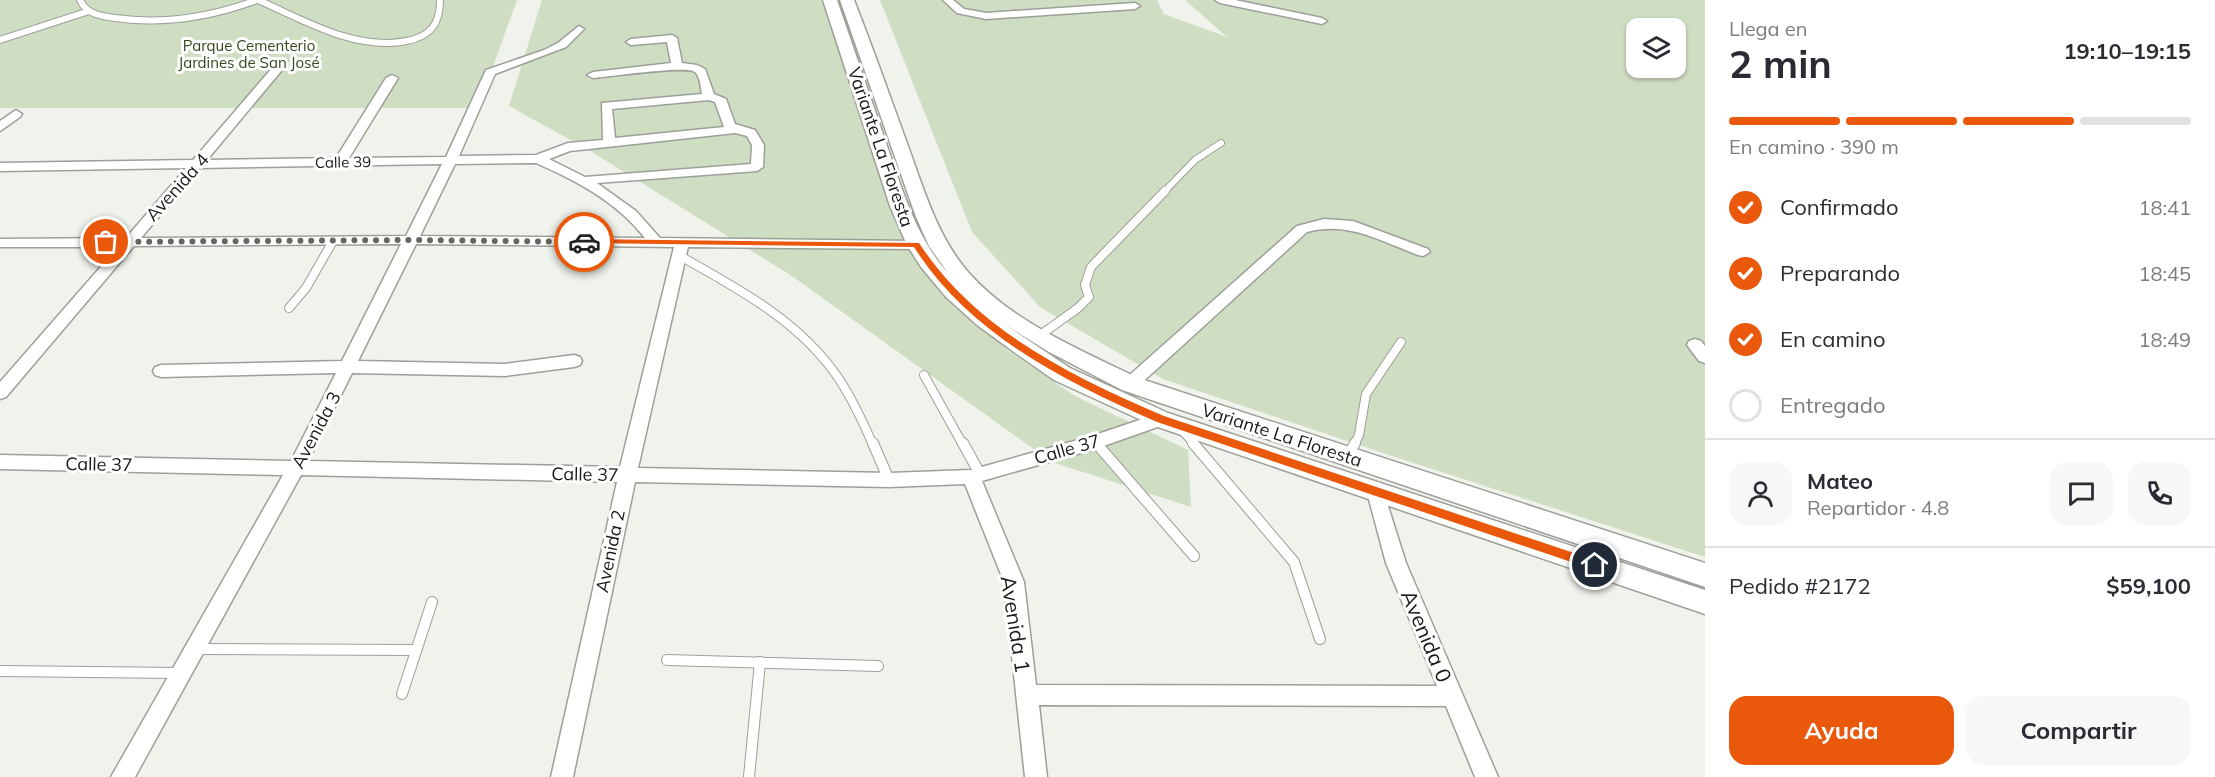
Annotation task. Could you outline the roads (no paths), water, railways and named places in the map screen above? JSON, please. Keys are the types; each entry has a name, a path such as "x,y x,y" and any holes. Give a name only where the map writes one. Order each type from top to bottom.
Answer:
{"main road":[{"name":"Variante La Floresta","path":"846,0 909,205 916,244 928,263 953,292 984,320 1062,374 1169,422 1705,602"},
{"name":"Variante La Floresta","path":"909,205 948,260 970,285 998,308 1074,357 1130,384 1705,575"}],"street":[{"path":"948,0 954,8 966,13 986,16 1135,6"},
{"path":"1220,0 1322,21"},
{"name":"Avenida 3","path":"122,777 297,468 451,160 490,72 548,52 562,45 579,29"},
{"path":"631,42 672,38 677,66"},
{"name":"Avenida 4","path":"0,393 283,62"},
{"path":"593,75 697,66 701,70 709,97"},
{"path":"340,162 392,78"},
{"path":"609,141 606,106 709,97 720,99 727,126 732,130"},
{"path":"0,127 16,114"},
{"path":"538,159 568,147 732,130 751,133 758,145 758,167 587,180"},
{"name":"Calle 39","path":"0,167 538,159 587,180 626,207 642,222 656,242"},
{"path":"1130,384 1302,229 1324,223 1348,224 1423,252"},
{"path":"0,243 411,240 656,242 681,249 916,244"},
{"name":"Avenida 2","path":"562,777 627,475 681,249"},
{"path":"161,371 349,367 505,370 574,361"},
{"name":"Calle 37","path":"0,462 889,480 976,476 1169,422"},
{"name":"Avenida 1","path":"976,476 1014,582 1036,777"},
{"name":"Avenida 0","path":"1376,492 1396,563 1487,777"},
{"path":"1027,695 1453,696"}],"lane":[{"path":"80,0 89,11 125,20 161,21 213,13 257,0 351,39 380,44 410,40 431,31 438,20 440,0"},
{"path":"0,40 89,11"},
{"path":"1039,336 1078,308 1089,297 1085,285 1091,267 1195,160 1221,143"},
{"path":"289,308 306,288 333,241"},
{"path":"681,249 791,325 830,366 856,410 889,480"},
{"path":"1348,457 1359,435 1366,394 1401,342"},
{"path":"924,375 976,476"},
{"path":"1169,422 1294,562 1320,639"},
{"path":"1095,442 1194,556"},
{"path":"402,694 432,602"},
{"path":"196,649 416,650"},
{"path":"668,660 878,666"},
{"path":"749,777 760,662"},
{"path":"0,671 181,673"}],"park label":[{"name":"Parque Cementerio Jardines de San José","path":"249,54"}]}
